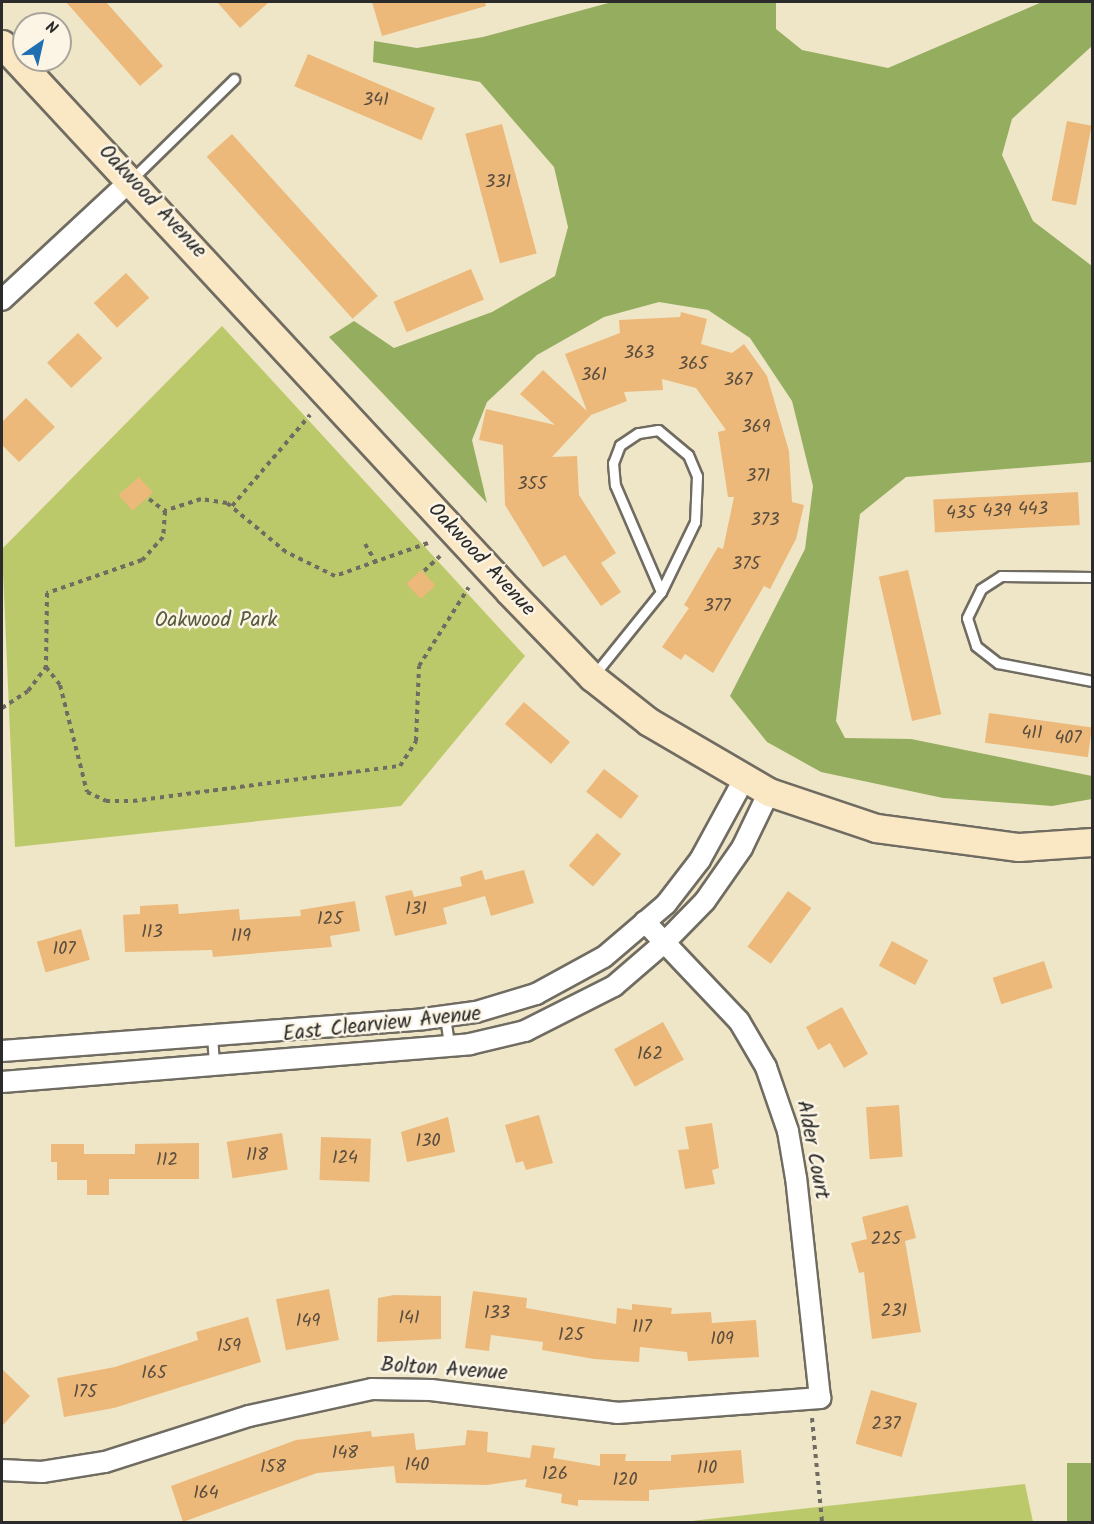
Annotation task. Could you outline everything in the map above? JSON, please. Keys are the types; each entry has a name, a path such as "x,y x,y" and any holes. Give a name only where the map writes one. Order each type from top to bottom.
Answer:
{"street":[{"name":"Oakwood Avenue","path":"2,44 132,179 592,677 649,722 743,781 876,828 930,839 1019,847 1092,842"},
{"path":"2,300 132,179"},
{"name":"East Clearview Avenue","path":"2,1051 445,1016 536,994 604,957 645,922 700,860 743,781"},
{"name":"East Clearview Avenue","path":"2,1082 449,1046 525,1031 565,1014 614,986 665,942 730,866 769,792"},
{"name":"Alder Court","path":"645,922 739,1021 766,1067 781,1107 796,1178 815,1404"},
{"name":"Bolton Avenue","path":"2,1470 42,1472 105,1462 249,1416 372,1389 431,1390 617,1413 815,1404"}],"lane":[{"path":"132,179 234,79"},
{"path":"592,677 661,592 695,522 699,497 688,455 658,430 638,432 620,445 613,463 615,485 661,592"},
{"path":"1092,577 1001,576 981,589 967,618 976,646 999,663 1092,681"},
{"path":"445,1016 449,1046"},
{"path":"212,1035 214,1065"}],"path":[{"path":"232,506 310,415"},
{"path":"149,499 165,511"},
{"path":"165,511 201,499 232,506 282,549 330,574 377,564 428,543"},
{"path":"165,511 163,537 148,556 45,595 46,667 60,685 81,782 99,799 133,801 390,771 413,752 419,666 469,587"},
{"path":"365,544 377,564"},
{"path":"424,571 440,556"},
{"path":"2,708 28,691 46,667"},
{"path":"815,1404 822,1521 827,1522"}],"green space":[{"path":"612,2 776,2 776,29 802,50 888,68 1042,2 1092,2 1092,46 1012,119 1002,155 1033,221 1092,266 1092,462 906,477 860,514 836,721 845,738 911,739 1092,776 1092,799 1052,806 943,798 821,772 767,742 730,696 805,549 813,486 792,401 750,338 708,310 659,302 604,317 537,355 487,402 472,440 487,503 329,337 354,321 394,348 492,312 555,276 568,227 554,167 480,82 373,62 374,41 417,48 483,37"},
{"name":"Oakwood Park","path":"222,326 525,656 401,806 15,847 2,549"},
{"path":"1067,1463 1092,1463 1092,1522 1067,1522"},
{"path":"1025,1484 1033,1522 684,1522 700,1520"}],"building":[{"path":"66,2 106,2 163,66 140,86"},
{"path":"217,2 269,2 240,28"},
{"path":"372,2 485,2 486,6 382,36"},
{"path":"308,54 435,108 421,140 294,86"},
{"path":"1067,121 1092,126 1076,205 1052,201"},
{"path":"502,124 537,253 500,263 465,134"},
{"path":"232,134 378,296 353,319 207,157"},
{"path":"471,269 484,299 407,332 394,302"},
{"path":"126,273 149,298 117,328 94,303"},
{"path":"681,312 707,319 701,344 732,353 744,344 767,376 789,451 792,502 804,505 796,539 770,589 764,586 713,673 685,654 681,660 662,647 689,608 684,605 718,547 723,549 734,497 728,497 718,432 726,430 696,388 662,379 663,390 624,392 627,401 591,415 552,457 577,456 579,495 616,553 601,563 621,592 601,606 565,555 543,567 505,505 503,445 479,440 486,409 555,425 520,394 543,370 587,411 565,354 620,333 619,320 680,317"},
{"path":"78,333 102,358 71,388 47,363"},
{"path":"26,398 55,427 19,462 2,445 2,422"},
{"path":"139,477 153,493 132,511 119,495"},
{"path":"1078,492 1080,525 935,533 933,500"},
{"path":"421,570 435,585 421,599 406,584"},
{"path":"908,570 941,714 912,721 879,577"},
{"path":"524,702 570,742 551,764 505,724"},
{"path":"989,713 1092,727 1088,757 985,743"},
{"path":"604,769 639,796 621,819 586,792"},
{"path":"597,833 621,854 593,886 569,865"},
{"path":"482,870 485,880 524,870 534,903 491,916 485,896 443,908 447,924 395,936 385,896 412,890 414,897 462,886 460,877"},
{"path":"788,891 811,908 771,964 747,947"},
{"path":"355,901 360,931 330,936 332,947 213,957 212,950 125,952 123,915 140,914 140,906 178,904 179,914 239,909 240,920 301,916 300,910"},
{"path":"81,929 90,960 46,972 37,942"},
{"path":"892,941 928,960 915,985 879,966"},
{"path":"1044,961 1053,988 1001,1004 993,978"},
{"path":"842,1007 868,1054 844,1068 830,1043 818,1050 806,1027"},
{"path":"663,1022 684,1060 635,1087 614,1049"},
{"path":"899,1105 903,1157 870,1159 866,1107"},
{"path":"539,1115 553,1163 526,1170 523,1161 516,1163 505,1125"},
{"path":"448,1117 455,1152 407,1162 401,1132"},
{"path":"712,1123 719,1168 712,1170 715,1184 685,1189 678,1150 689,1149 685,1127"},
{"path":"282,1133 288,1170 232,1178 227,1142"},
{"path":"321,1137 371,1139 369,1182 319,1180"},
{"path":"199,1143 199,1179 109,1179 109,1195 87,1195 87,1180 57,1180 57,1162 51,1162 51,1144 84,1144 84,1154 135,1154 135,1144"},
{"path":"908,1205 916,1238 905,1241 921,1332 872,1339 864,1272 859,1273 851,1243 867,1239 862,1217"},
{"path":"329,1289 339,1340 286,1350 276,1299"},
{"path":"473,1291 527,1298 526,1308 616,1324 617,1308 632,1310 632,1304 672,1308 671,1314 711,1312 712,1323 756,1320 759,1357 688,1361 687,1352 640,1347 639,1362 594,1359 542,1350 543,1342 491,1335 489,1351 465,1348"},
{"path":"394,1295 441,1296 441,1339 377,1342 378,1298"},
{"path":"248,1317 261,1362 114,1408 64,1417 57,1378 115,1367 198,1340 196,1332"},
{"path":"2,1369 30,1396 2,1426"},
{"path":"871,1390 917,1403 902,1457 856,1444"},
{"path":"467,1430 488,1432 487,1452 530,1458 532,1445 555,1448 553,1458 600,1466 600,1454 626,1454 625,1461 671,1461 671,1455 741,1450 744,1483 649,1490 649,1501 578,1500 578,1506 561,1503 562,1494 525,1487 527,1479 487,1485 396,1483 394,1466 317,1473 183,1522 171,1486 296,1440 371,1431 372,1437 414,1433 416,1450 465,1445"}]}
